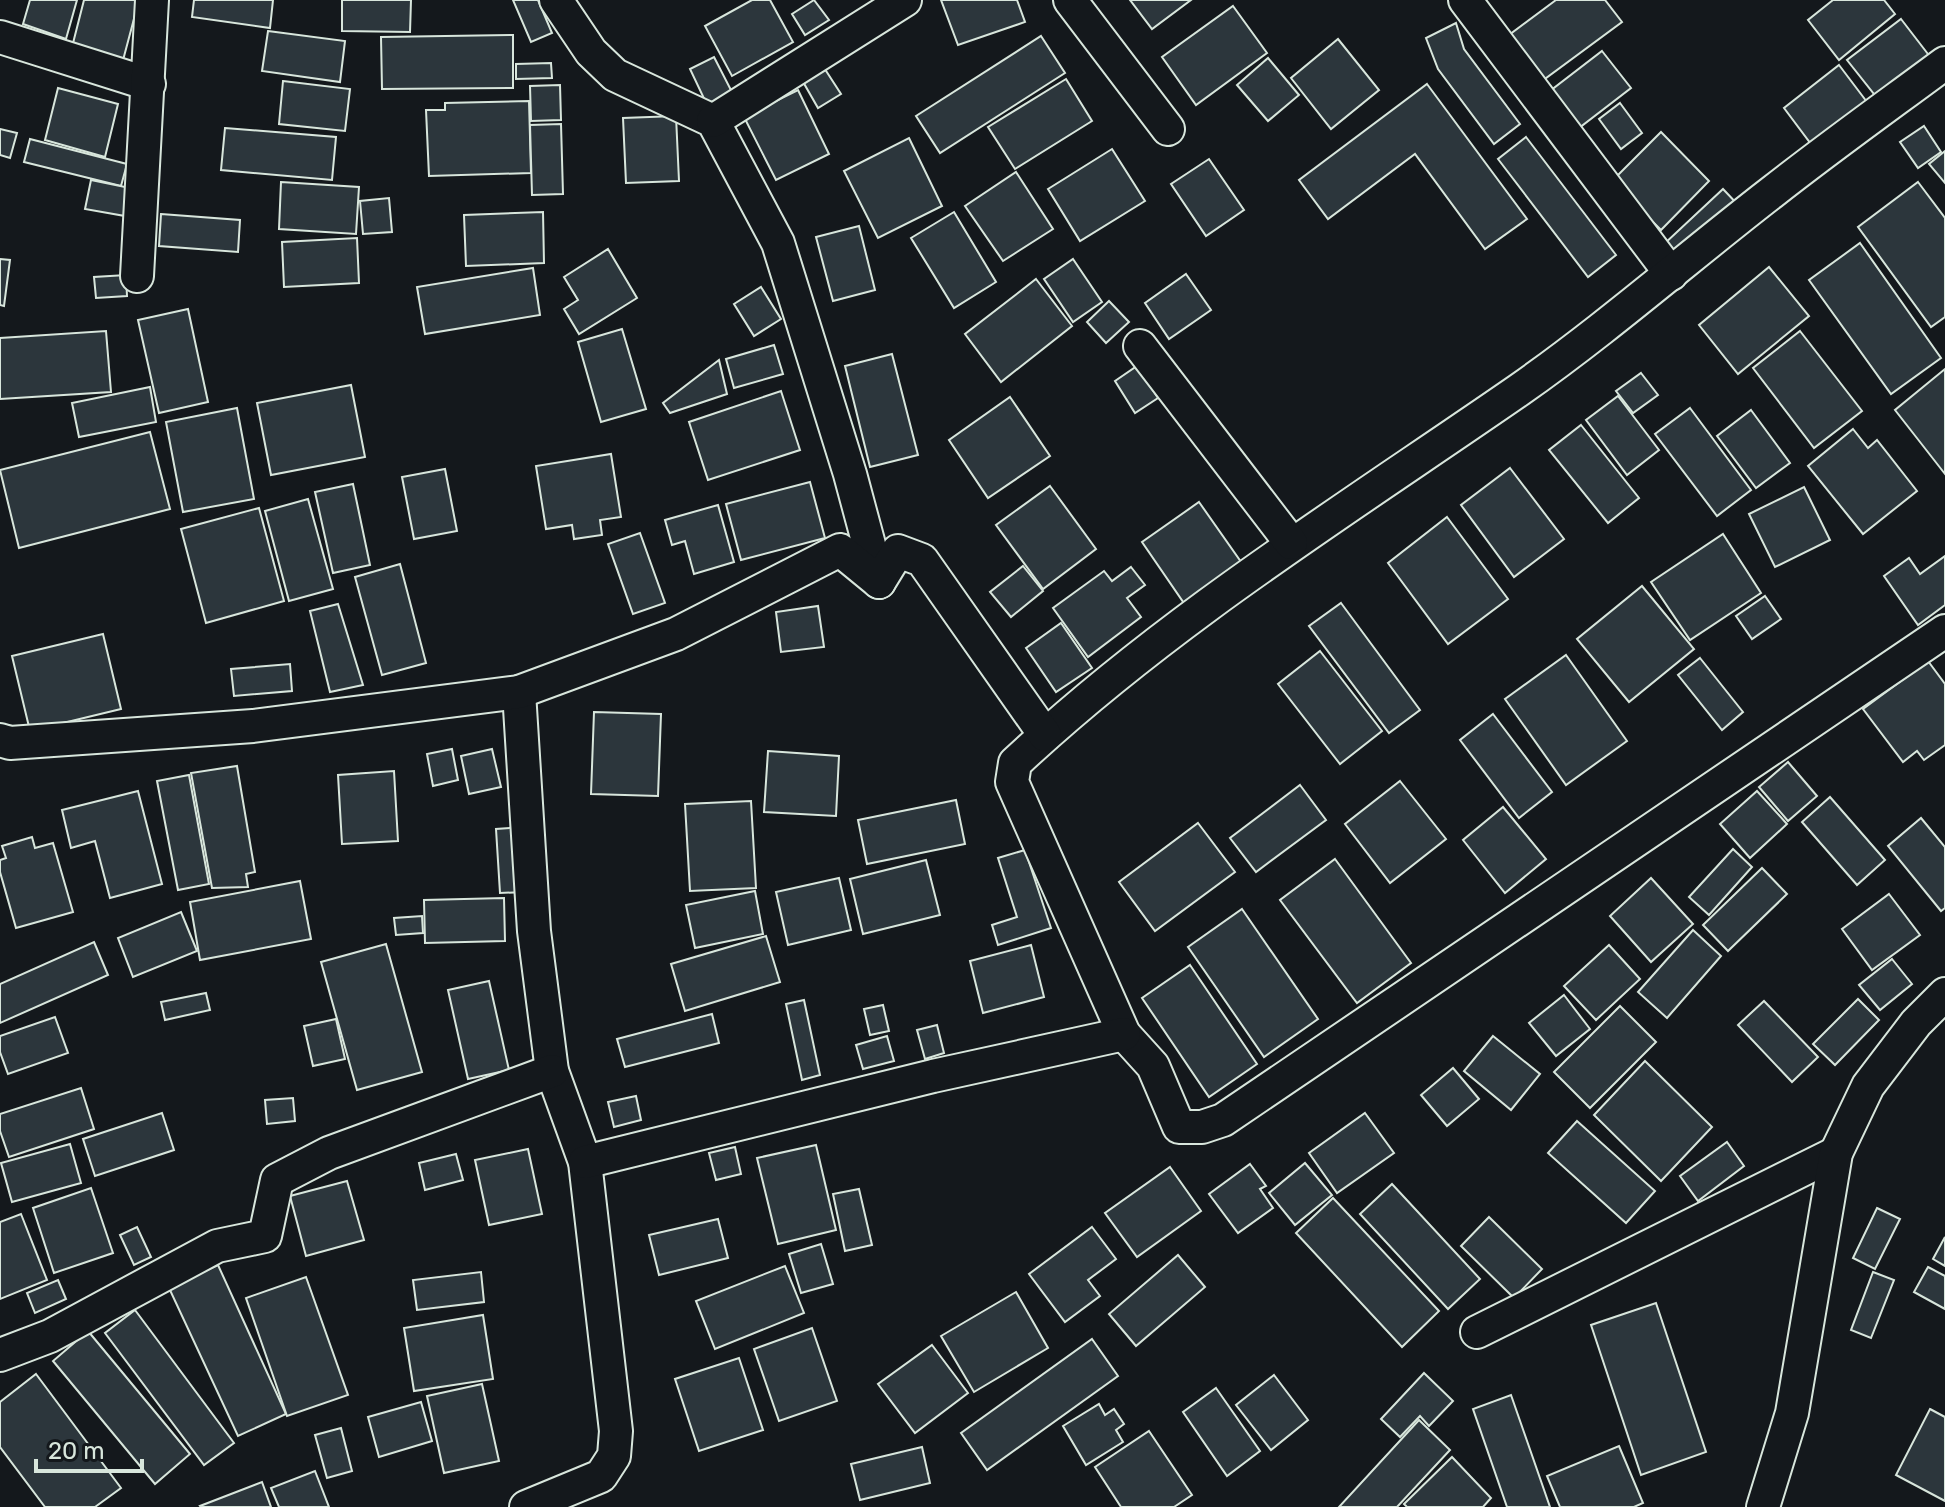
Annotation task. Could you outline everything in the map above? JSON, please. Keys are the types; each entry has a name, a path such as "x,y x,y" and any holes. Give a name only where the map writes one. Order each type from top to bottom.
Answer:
{"street":[{"path":"137,276 152,0"},
{"path":"556,0 591,52 615,75 713,121 778,243 850,474 879,582"},
{"path":"713,121 905,0"},
{"path":"1070,0 1168,129"},
{"path":"1465,0 1671,274"},
{"path":"0,37 149,84"},
{"path":"1945,63 1770,193 1671,274 1521,388 1291,543 1108,682 1015,763 1012,782 1124,1034 1153,1066 1179,1127 1202,1127 1223,1120 1945,631"},
{"path":"1140,346 1291,543"},
{"path":"0,740 10,743 253,726 519,692 676,634 840,550 879,582"},
{"path":"879,582 898,551 922,560 1045,735"},
{"path":"519,692 534,931 552,1071 585,1162 616,1431 614,1456 601,1476 526,1507"},
{"path":"1763,1507 1792,1413 1836,1153 1868,1086 1916,1023 1945,994"},
{"path":"585,1162 933,1076 1124,1034"},
{"path":"0,1355 50,1336 217,1246 265,1236 277,1180 290,1173 329,1153 552,1071"},
{"path":"1477,1332 1836,1153"}],"building":[{"path":"30,0 77,0 66,39 23,24"},
{"path":"84,0 139,0 122,64 71,51"},
{"path":"194,0 273,0 270,28 192,17"},
{"path":"342,0 411,0 410,32 342,31"},
{"path":"513,0 538,0 552,33 531,42"},
{"path":"752,0 770,0 793,42 732,76 705,26"},
{"path":"814,0 829,20 805,35 792,14"},
{"path":"941,0 1017,0 1025,22 958,45"},
{"path":"1130,0 1191,0 1152,29"},
{"path":"1556,0 1605,0 1622,22 1542,81 1509,35"},
{"path":"1833,0 1884,0 1895,14 1839,60 1808,20"},
{"path":"1233,6 1267,53 1196,105 1162,57"},
{"path":"1901,19 1931,58 1878,99 1847,60"},
{"path":"1456,23 1464,49 1520,124 1494,144 1438,69 1426,38"},
{"path":"268,31 345,41 340,82 262,71"},
{"path":"513,35 513,88 382,89 381,37"},
{"path":"1041,36 1065,73 940,153 916,116"},
{"path":"1338,39 1379,90 1331,129 1291,78"},
{"path":"1602,51 1631,88 1579,128 1550,91"},
{"path":"714,57 733,94 708,107 690,69"},
{"path":"1268,58 1299,95 1268,121 1237,85"},
{"path":"819,60 841,94 818,108 798,73"},
{"path":"551,63 552,78 516,79 516,64"},
{"path":"1839,65 1870,106 1814,148 1784,108"},
{"path":"1066,79 1092,121 1015,169 988,127"},
{"path":"283,81 350,89 345,131 279,124"},
{"path":"1427,84 1527,219 1485,249 1415,154 1328,219 1299,180"},
{"path":"560,85 561,120 531,121 530,86"},
{"path":"58,88 118,104 105,157 45,140"},
{"path":"798,90 829,154 776,180 744,117"},
{"path":"529,101 531,173 429,176 426,110 445,110 445,103"},
{"path":"1620,103 1642,133 1621,149 1599,119"},
{"path":"676,116 679,181 626,183 623,118"},
{"path":"561,124 563,194 532,195 530,125"},
{"path":"1924,126 1941,152 1918,168 1900,142"},
{"path":"225,128 336,137 332,180 221,170"},
{"path":"0,129 17,133 10,158 0,155"},
{"path":"1661,132 1709,181 1661,230 1612,181"},
{"path":"1526,137 1616,255 1588,277 1498,159"},
{"path":"909,138 942,206 878,238 844,171"},
{"path":"30,139 127,164 121,186 24,162"},
{"path":"1112,149 1145,201 1080,241 1048,189"},
{"path":"1945,151 1945,183 1929,164"},
{"path":"1209,159 1244,210 1206,236 1171,184"},
{"path":"1016,172 1053,229 1003,261 965,206"},
{"path":"91,180 130,188 125,216 85,209"},
{"path":"281,182 359,187 356,234 279,229"},
{"path":"1918,182 1945,218 1945,317 1931,327 1858,227"},
{"path":"1723,189 1741,208 1681,264 1663,245"},
{"path":"389,198 392,232 363,234 360,201"},
{"path":"543,212 544,263 466,266 464,215"},
{"path":"954,212 996,282 954,308 911,238"},
{"path":"161,214 240,220 238,252 159,246"},
{"path":"859,226 875,290 833,301 816,237"},
{"path":"357,238 359,283 284,287 282,242"},
{"path":"1860,243 1941,358 1891,394 1809,280"},
{"path":"608,249 637,298 579,334 564,309 578,300 564,277"},
{"path":"0,259 10,260 4,306 0,305"},
{"path":"1073,259 1102,302 1073,322 1044,279"},
{"path":"1769,267 1809,316 1738,374 1699,325"},
{"path":"533,268 540,315 425,334 417,287"},
{"path":"1186,274 1211,310 1169,339 1145,303"},
{"path":"126,275 127,296 96,298 94,277"},
{"path":"1036,279 1072,326 1001,382 965,334"},
{"path":"761,287 781,319 754,336 734,304"},
{"path":"1109,301 1129,322 1106,343 1087,322"},
{"path":"188,309 208,402 159,413 138,320"},
{"path":"622,329 646,409 601,422 578,342"},
{"path":"106,331 111,392 0,399 0,338"},
{"path":"1800,331 1862,411 1814,448 1753,368"},
{"path":"774,345 783,374 734,388 726,359"},
{"path":"892,354 918,455 870,467 845,366"},
{"path":"719,360 727,394 670,413 663,403"},
{"path":"1137,366 1158,398 1135,413 1115,381"},
{"path":"1945,369 1945,474 1895,410"},
{"path":"1641,373 1658,395 1633,413 1616,391"},
{"path":"351,385 365,457 271,475 257,403"},
{"path":"150,387 156,422 79,437 72,403"},
{"path":"781,391 800,450 708,480 689,422"},
{"path":"1618,396 1659,450 1627,475 1586,420"},
{"path":"1010,397 1050,456 988,498 949,440"},
{"path":"237,408 254,499 183,512 166,422"},
{"path":"1690,408 1751,490 1717,516 1655,434"},
{"path":"1751,410 1790,463 1756,488 1717,436"},
{"path":"1581,425 1639,498 1608,523 1549,450"},
{"path":"1853,429 1868,448 1877,440 1917,491 1863,534 1808,466"},
{"path":"150,432 170,509 19,548 0,470"},
{"path":"611,454 621,517 600,520 602,535 574,539 572,525 546,529 536,466"},
{"path":"1510,468 1564,539 1514,577 1461,505"},
{"path":"445,469 457,531 414,539 402,477"},
{"path":"810,482 825,538 741,560 726,504"},
{"path":"353,484 370,565 333,573 315,492"},
{"path":"1050,486 1096,549 1043,589 996,525"},
{"path":"1804,487 1830,540 1775,567 1749,514"},
{"path":"308,499 333,589 289,601 265,511"},
{"path":"1199,502 1246,569 1188,609 1142,542"},
{"path":"718,505 734,562 694,574 685,541 672,545 665,520"},
{"path":"259,508 284,601 206,623 181,529"},
{"path":"1447,517 1508,599 1448,644 1388,563"},
{"path":"640,533 665,603 633,614 608,544"},
{"path":"1723,534 1761,593 1690,640 1651,582"},
{"path":"1945,556 1945,605 1918,625 1884,576 1909,558 1920,574"},
{"path":"400,564 426,663 382,675 355,577"},
{"path":"1023,566 1043,591 1011,617 990,592"},
{"path":"1131,567 1145,585 1127,598 1141,617 1088,657 1053,608 1104,571 1112,581"},
{"path":"1642,586 1694,649 1629,702 1577,639"},
{"path":"1765,596 1781,619 1752,639 1736,616"},
{"path":"1341,603 1420,710 1389,733 1309,626"},
{"path":"338,604 363,685 330,692 310,611"},
{"path":"818,606 824,647 781,652 776,612"},
{"path":"1061,623 1092,668 1056,692 1026,648"},
{"path":"103,634 121,709 30,731 12,656"},
{"path":"1320,651 1382,731 1340,764 1278,684"},
{"path":"1566,655 1627,741 1566,785 1505,699"},
{"path":"1700,658 1743,712 1722,730 1678,675"},
{"path":"1928,661 1945,684 1945,745 1924,760 1917,751 1903,762 1863,709"},
{"path":"290,664 292,691 234,696 231,669"},
{"path":"594,712 661,714 658,796 591,794"},
{"path":"1493,714 1552,792 1519,818 1460,740"},
{"path":"452,749 458,780 433,786 427,754"},
{"path":"492,749 501,787 469,794 461,756"},
{"path":"768,751 839,756 836,816 764,812"},
{"path":"1788,762 1817,796 1788,821 1759,787"},
{"path":"237,766 255,872 246,874 248,887 212,888 191,773"},
{"path":"394,771 398,841 342,844 338,775"},
{"path":"189,775 209,884 178,890 157,781"},
{"path":"1400,781 1446,839 1390,883 1345,824"},
{"path":"1300,785 1326,820 1256,872 1230,838"},
{"path":"138,791 162,884 110,898 95,841 71,848 62,810"},
{"path":"1757,791 1787,824 1750,858 1720,824"},
{"path":"1830,797 1885,860 1857,885 1802,822"},
{"path":"956,800 965,844 867,864 858,820"},
{"path":"751,801 756,888 690,891 685,804"},
{"path":"1503,807 1546,859 1505,893 1463,840"},
{"path":"1921,818 1945,847 1945,908 1941,911 1888,846"},
{"path":"1198,823 1235,872 1155,931 1119,882"},
{"path":"521,827 526,892 500,893 496,829"},
{"path":"32,837 35,848 53,843 73,912 16,928 0,872 0,860 6,858 2,846"},
{"path":"1733,849 1752,867 1709,915 1689,897"},
{"path":"1025,850 1051,928 998,945 992,925 1017,917 998,858"},
{"path":"1335,859 1411,963 1357,1003 1280,900"},
{"path":"926,860 940,915 863,934 850,879"},
{"path":"1762,868 1787,894 1728,951 1703,925"},
{"path":"839,878 851,930 788,945 776,892"},
{"path":"1651,878 1693,924 1651,962 1610,916"},
{"path":"300,881 311,939 200,960 190,902"},
{"path":"755,891 763,934 695,948 686,905"},
{"path":"1889,894 1920,935 1872,970 1842,929"},
{"path":"504,898 505,941 425,943 424,900"},
{"path":"1242,909 1318,1019 1264,1057 1188,947"},
{"path":"181,912 197,951 133,977 118,938"},
{"path":"422,916 423,933 396,935 394,918"},
{"path":"1693,930 1721,956 1667,1018 1638,992"},
{"path":"766,936 780,982 685,1011 671,964"},
{"path":"94,942 108,975 0,1023 0,984"},
{"path":"386,944 422,1072 357,1090 321,962"},
{"path":"1031,945 1044,997 983,1013 970,961"},
{"path":"1609,945 1640,979 1596,1020 1564,986"},
{"path":"1892,959 1912,984 1880,1010 1859,985"},
{"path":"1190,965 1257,1064 1209,1097 1142,998"},
{"path":"489,981 509,1070 468,1079 448,990"},
{"path":"206,993 210,1010 165,1020 161,1002"},
{"path":"1564,995 1590,1029 1556,1056 1529,1023"},
{"path":"1858,999 1879,1020 1835,1065 1813,1044"},
{"path":"804,1000 820,1075 802,1080 786,1004"},
{"path":"1764,1001 1818,1057 1792,1082 1738,1025"},
{"path":"883,1005 889,1031 870,1035 864,1009"},
{"path":"1620,1006 1656,1042 1590,1108 1554,1072"},
{"path":"712,1014 719,1043 625,1067 617,1039"},
{"path":"55,1017 68,1053 8,1074 0,1052 0,1036"},
{"path":"336,1019 345,1059 313,1066 304,1026"},
{"path":"937,1025 944,1053 925,1059 917,1030"},
{"path":"887,1036 894,1061 863,1069 856,1045"},
{"path":"1493,1036 1540,1074 1511,1110 1464,1071"},
{"path":"1645,1061 1712,1127 1661,1181 1594,1115"},
{"path":"1453,1068 1479,1099 1447,1126 1421,1095"},
{"path":"81,1088 94,1129 9,1157 0,1131 0,1114"},
{"path":"636,1096 641,1120 614,1127 608,1102"},
{"path":"293,1098 295,1121 267,1124 265,1100"},
{"path":"162,1113 174,1150 95,1176 83,1139"},
{"path":"1365,1113 1394,1153 1337,1193 1309,1153"},
{"path":"1577,1121 1655,1191 1626,1223 1548,1153"},
{"path":"1727,1142 1744,1166 1698,1201 1680,1176"},
{"path":"70,1144 81,1183 12,1202 1,1163"},
{"path":"816,1145 836,1230 778,1244 757,1158"},
{"path":"735,1147 741,1174 716,1180 709,1153"},
{"path":"528,1149 542,1214 489,1225 475,1160"},
{"path":"456,1154 463,1180 425,1190 419,1163"},
{"path":"1305,1163 1332,1195 1295,1225 1269,1193"},
{"path":"1250,1164 1266,1186 1260,1189 1273,1208 1238,1233 1209,1194"},
{"path":"1170,1167 1201,1211 1137,1257 1105,1213"},
{"path":"347,1181 364,1240 306,1256 290,1196"},
{"path":"1392,1184 1480,1279 1448,1309 1360,1214"},
{"path":"91,1188 113,1253 54,1273 33,1208"},
{"path":"859,1189 872,1245 845,1251 833,1194"},
{"path":"1333,1198 1439,1311 1402,1347 1296,1233"},
{"path":"1877,1208 1900,1219 1875,1269 1853,1258"},
{"path":"21,1214 47,1280 0,1299 0,1222"},
{"path":"1489,1217 1542,1269 1514,1298 1461,1246"},
{"path":"718,1219 728,1258 659,1275 649,1235"},
{"path":"137,1227 151,1257 134,1265 120,1235"},
{"path":"1092,1227 1116,1259 1088,1280 1100,1296 1065,1322 1029,1274"},
{"path":"1945,1237 1945,1266 1933,1259"},
{"path":"821,1244 833,1284 801,1293 789,1254"},
{"path":"1178,1255 1205,1287 1136,1346 1109,1314"},
{"path":"218,1265 286,1414 238,1436 169,1288"},
{"path":"785,1266 804,1313 715,1349 696,1301"},
{"path":"1928,1267 1945,1276 1945,1309 1914,1292"},
{"path":"481,1272 484,1302 417,1310 413,1280"},
{"path":"1873,1272 1894,1280 1871,1338 1851,1330"},
{"path":"306,1277 348,1395 287,1416 246,1298"},
{"path":"58,1280 66,1299 35,1313 27,1293"},
{"path":"1016,1292 1048,1348 974,1392 941,1336"},
{"path":"1656,1303 1706,1452 1641,1475 1591,1325"},
{"path":"135,1310 234,1443 204,1465 105,1333"},
{"path":"483,1315 493,1379 414,1391 404,1328"},
{"path":"812,1328 837,1401 779,1421 754,1349"},
{"path":"88,1331 190,1454 155,1484 53,1361"},
{"path":"1092,1339 1118,1376 987,1470 961,1433"},
{"path":"932,1345 968,1393 915,1433 878,1384"},
{"path":"739,1358 763,1430 699,1451 675,1379"},
{"path":"1424,1373 1453,1401 1429,1426 1420,1416 1400,1437 1381,1419"},
{"path":"36,1374 121,1488 95,1507 45,1507 0,1447 0,1402"},
{"path":"1274,1375 1308,1420 1271,1450 1236,1405"},
{"path":"482,1384 499,1461 444,1473 427,1396"},
{"path":"1216,1388 1260,1451 1227,1476 1183,1412"},
{"path":"1511,1395 1550,1507 1507,1507 1473,1409"},
{"path":"421,1402 432,1441 379,1457 368,1417"},
{"path":"1099,1404 1105,1415 1114,1409 1124,1424 1116,1430 1123,1442 1086,1465 1063,1426"},
{"path":"1930,1409 1945,1417 1945,1501 1896,1475"},
{"path":"1419,1420 1450,1450 1397,1507 1339,1507"},
{"path":"341,1428 352,1471 327,1478 315,1435"},
{"path":"1149,1431 1192,1495 1174,1507 1121,1507 1095,1467"},
{"path":"1619,1446 1643,1503 1634,1507 1560,1507 1547,1476"},
{"path":"922,1447 930,1483 860,1500 851,1464"},
{"path":"1452,1457 1491,1498 1483,1507 1407,1507 1404,1504"},
{"path":"315,1471 329,1507 279,1507 271,1488"},
{"path":"262,1482 271,1507 200,1506"}]}
